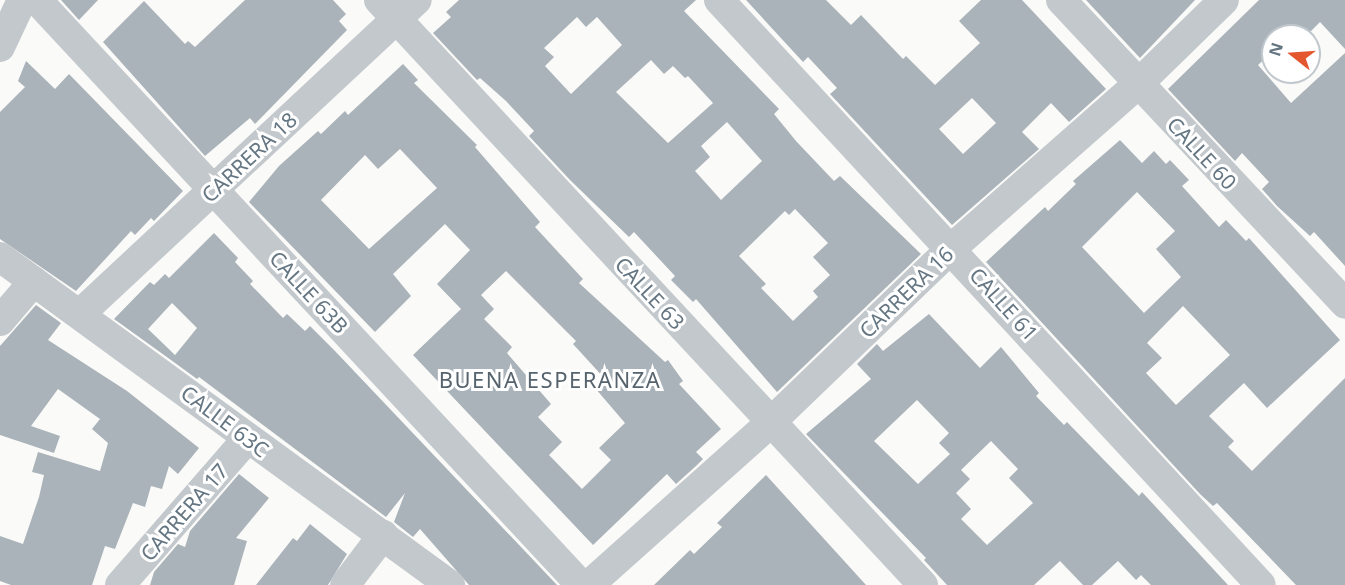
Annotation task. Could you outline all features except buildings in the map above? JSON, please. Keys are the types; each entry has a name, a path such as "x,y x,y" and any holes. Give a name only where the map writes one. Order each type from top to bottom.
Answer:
{"street":[{"path":"0,46 22,0"},
{"name":"CALLE 63B","path":"37,0 581,585"},
{"name":"CALLE 61","path":"719,0 952,248 1261,585"},
{"name":"CALLE 60","path":"1061,0 1345,304"},
{"name":"CARRERA 16","path":"589,585 771,422 952,248 1138,84 1224,0"},
{"name":"CARRERA 18","path":"81,313 213,190 397,7"},
{"name":"CALLE 63","path":"397,7 771,422 922,585"},
{"name":"CALLE 63C","path":"0,257 81,313 247,439 450,585"},
{"path":"0,321 34,280"},
{"name":"CARRERA 17","path":"120,585 247,439"},
{"path":"349,583 383,535"}],"district":[{"name":"BUENA ESPERANZA","path":"550,380"}]}
